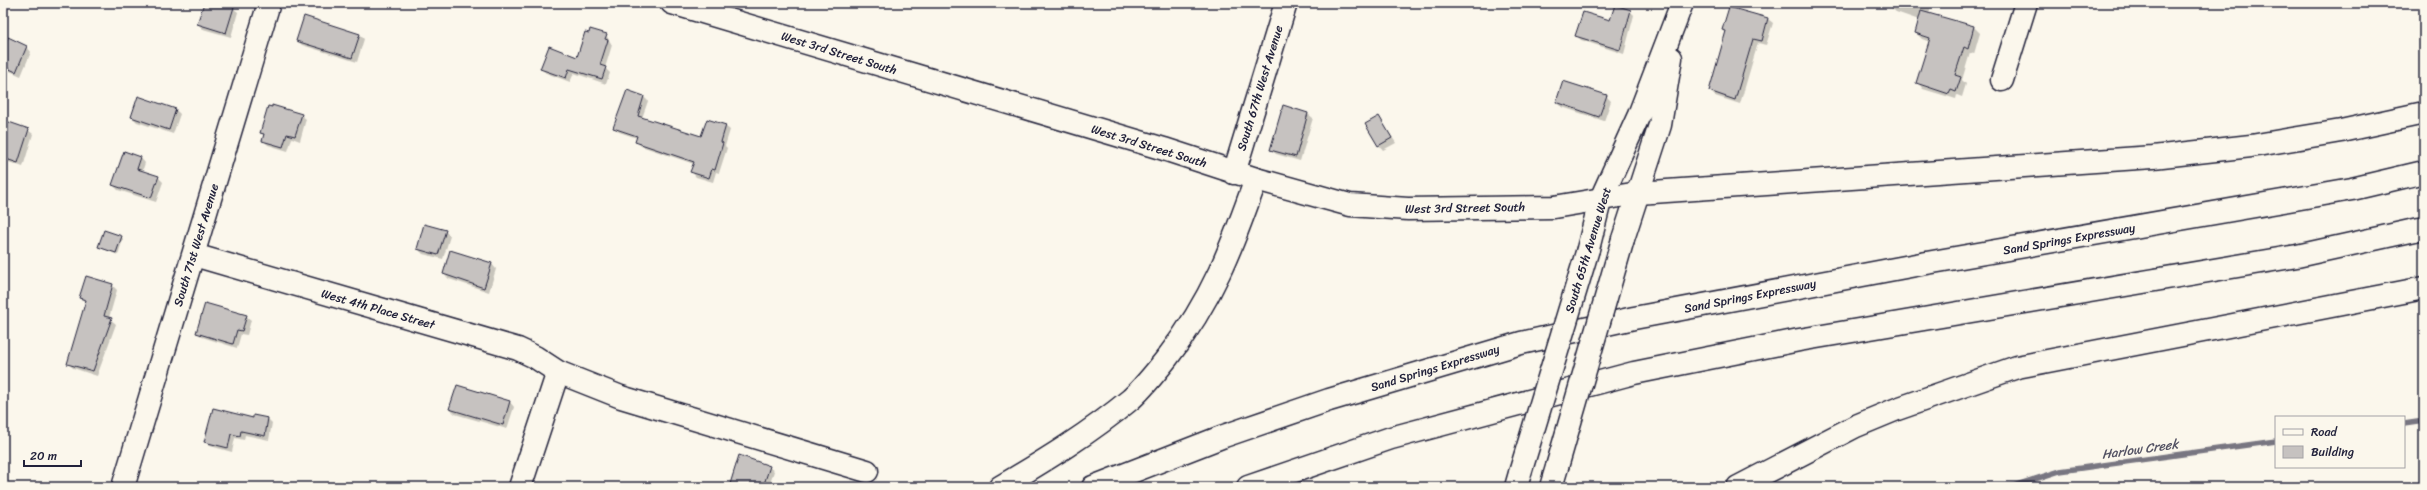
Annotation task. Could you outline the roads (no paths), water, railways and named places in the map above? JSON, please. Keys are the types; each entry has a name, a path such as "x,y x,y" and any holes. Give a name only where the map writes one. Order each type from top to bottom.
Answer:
{"main road":[{"name":"South 71st West Avenue","path":"123,487 269,3"},
{"name":"West 3rd Street South","path":"672,3 1164,149 1234,173 1350,205 1377,208 1460,210 1554,206 1600,201 1638,193 2153,157 2251,146 2424,113"},
{"name":"South 67th West Avenue","path":"1234,173 1286,3"},
{"path":"2002,80 2026,3"},
{"name":"South 65th Avenue West","path":"1554,477 1623,239 1660,125 1680,11"},
{"name":"South 65th Avenue West","path":"1518,480 1588,249 1600,201 1639,115 1680,11"},
{"name":"Sand Springs Expressway","path":"1094,487 1224,436 1328,400 1521,343 1649,315 1921,264 2352,189 2424,172"},
{"path":"1000,487 1065,449 1132,398 1159,368 1187,332 1221,271 1256,179"},
{"path":"1248,487 1391,438 1634,372 1799,340 2297,256 2424,228"},
{"name":"West 4th Place Street","path":"194,255 518,349 535,357 558,372 622,397 867,471"},
{"path":"1738,487 1856,426 1897,409 2017,367 2424,288"},
{"path":"520,487 558,372"}],"waterway":[{"name":"Harlow Creek","path":"2405,424 2424,421"},
{"name":"Harlow Creek","path":"2010,487 2060,471 2275,441"}]}
